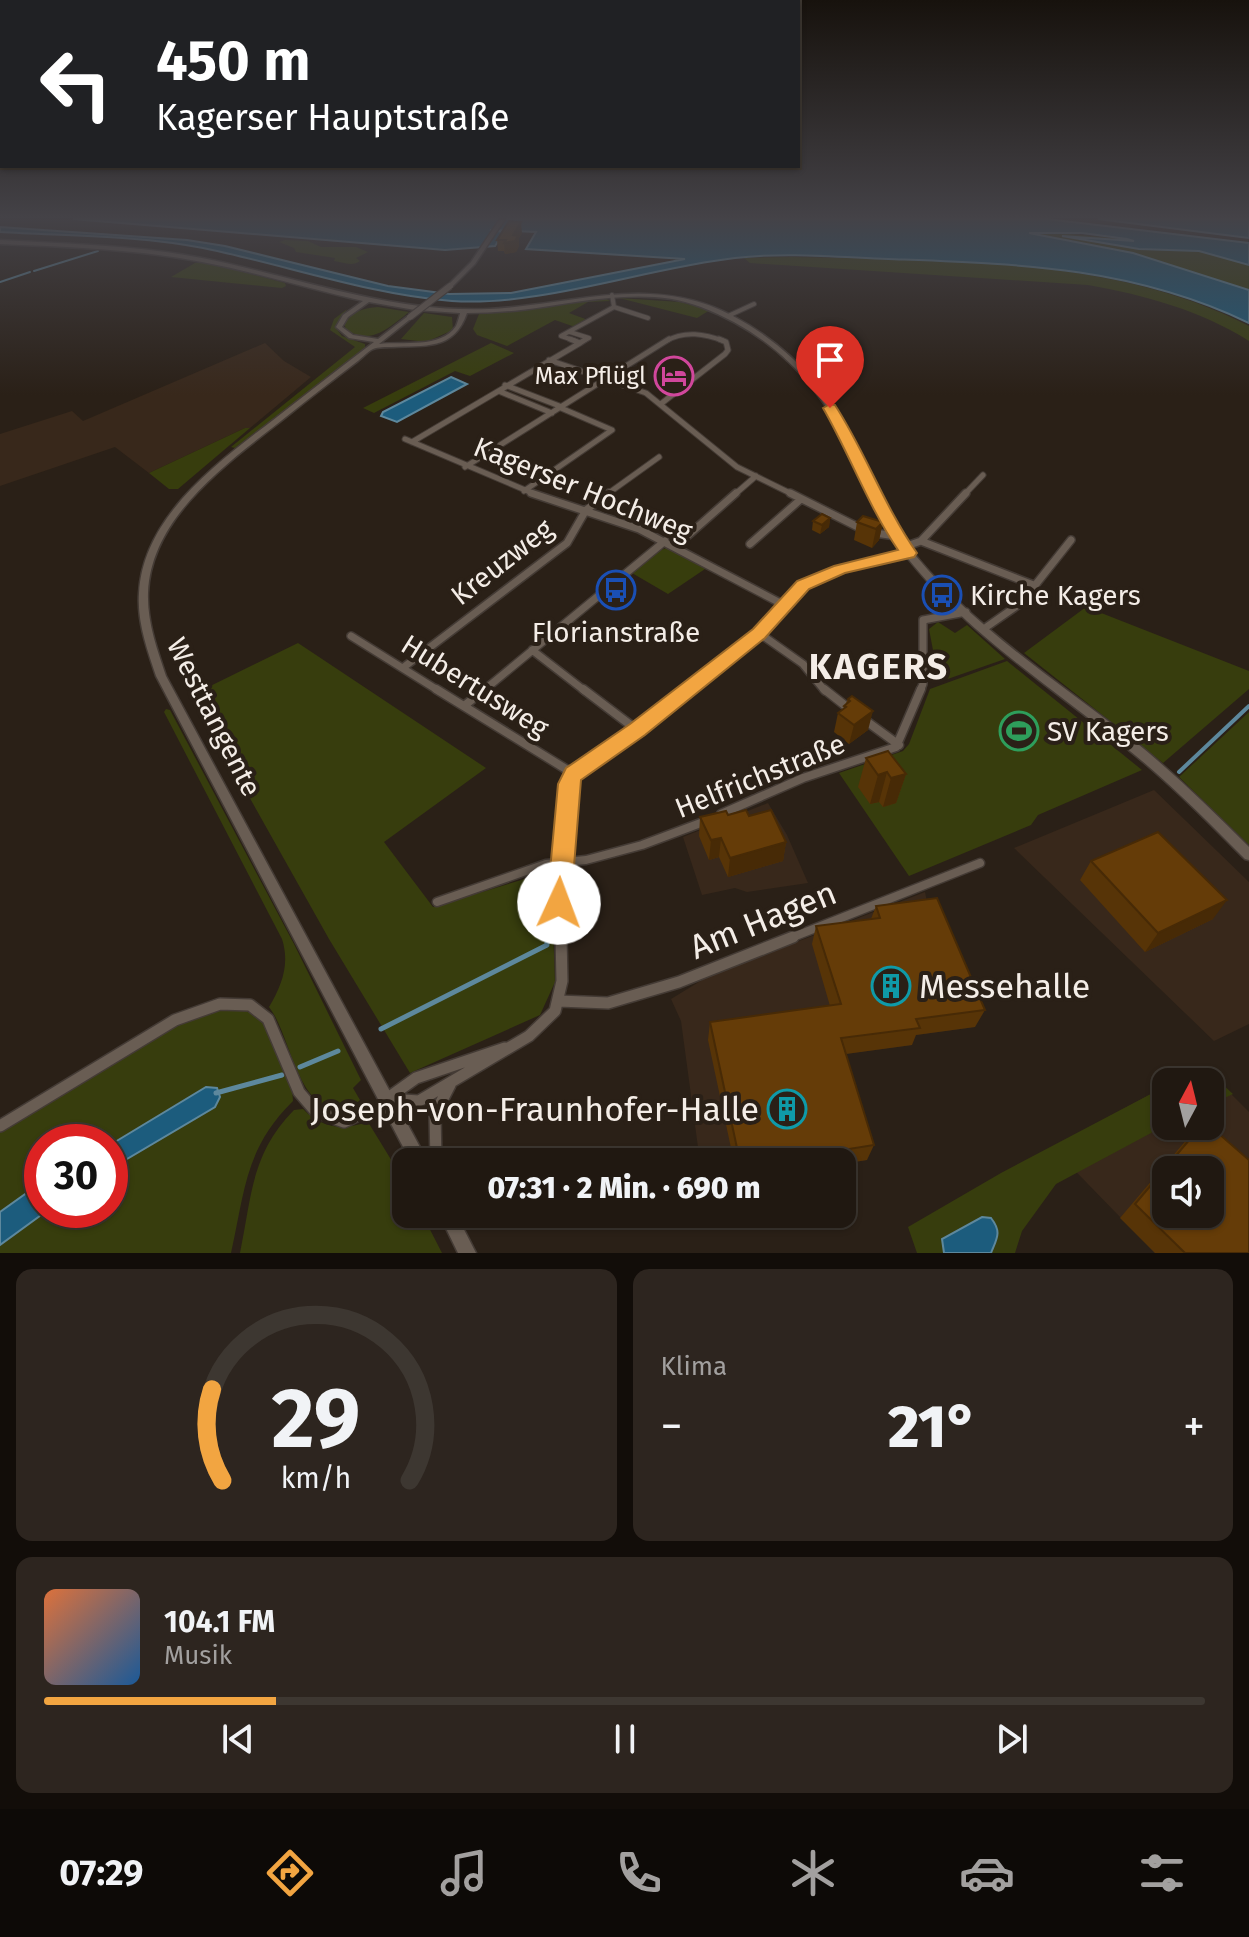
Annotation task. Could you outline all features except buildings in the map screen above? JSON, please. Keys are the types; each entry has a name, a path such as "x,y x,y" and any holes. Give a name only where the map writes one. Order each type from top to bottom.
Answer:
{"street":[{"path":"268,277 412,310 464,312 515,309 612,295 674,298 728,316 806,370 846,435 906,550 966,612 1160,771 1249,855"},
{"path":"411,344 394,339 392,331 457,277"},
{"path":"612,295 614,307"},
{"path":"366,302 345,316 339,327 351,337 379,341"},
{"path":"728,316 754,304"},
{"path":"552,413 496,390 580,343 561,336 614,307 648,318"},
{"path":"370,348 428,344 450,337 458,330 464,312"},
{"name":"Westtangente","path":"392,331 210,474 173,515 151,556 142,597 146,638 161,676 413,1148"},
{"path":"465,467 679,335 710,334 726,342 728,350 725,354 662,403"},
{"path":"806,370 817,369 844,354 855,347 836,340 825,347 844,354"},
{"path":"549,360 646,393 662,403 730,463 868,532 896,536"},
{"path":"505,385 612,430 524,491"},
{"path":"412,442 501,392"},
{"name":"Kagerser Hochweg","path":"405,439 524,491 586,510 665,541 786,606"},
{"name":"Kreuzweg","path":"404,667 567,543 586,510 659,457"},
{"path":"387,1099 419,1101 518,1043 545,1023 555,1011 562,981 560,862 568,784 574,774 637,730 759,633 803,585 827,573 906,550 921,541 983,475"},
{"path":"676,546 756,476"},
{"path":"750,544 801,499"},
{"path":"985,628 994,625 1036,586 1071,540"},
{"path":"464,706 665,541"},
{"path":"921,541 1036,586"},
{"path":"759,633 803,664 830,696 899,745 923,684 923,620 966,612"},
{"name":"Hubertusweg","path":"351,636 574,774"},
{"path":"532,650 637,730"},
{"name":"Helfrichstraße","path":"437,902 546,864 586,860 688,830 803,778 885,753 899,745"},
{"name":"Am Hagen","path":"559,1001 608,1003 679,982 980,863"},
{"path":"0,1126 175,1020 199,1008 233,1001 260,1008 271,1023 303,1097 318,1113 344,1122 369,1110"},
{"path":"387,1099 416,1078 518,1043"},
{"path":"434,1148 431,1132 434,1116 451,1084"},
{"path":"454,1228 467,1253"}],"shaded area":[{"path":"265,343 284,361 311,377 250,428 149,473 115,447 0,486 0,434 72,411 83,421"},
{"path":"1154,790 1249,882 1249,1024 1214,1041 1014,848"},
{"path":"768,803 787,835 808,883 747,892 735,888 702,895 683,837"},
{"path":"925,892 930,917 975,1027 909,1036 912,1045 845,1054 867,1160 856,1162 856,1148 698,1148 681,1021 671,999 707,977"},
{"path":"1224,1087 1249,1112 1249,1253 1155,1253 1052,1147 1152,1093 1152,1140 1224,1140"}],"green space":[{"path":"176,277 264,277 285,283 286,286"},
{"path":"972,277 1101,277 1142,286 1197,303 1249,326 1249,341 1171,305 1088,285"},
{"path":"1210,277 1249,277 1249,290"},
{"path":"605,298 610,301 588,302 569,313 588,320 575,327 555,320 507,346 477,335 473,329 479,314"},
{"path":"619,298 680,302 710,310 697,318"},
{"path":"378,307 409,312 379,333 363,336 346,329 344,324 355,313"},
{"path":"347,309 335,327 342,336 365,344 365,348 235,448 231,447 355,347 330,330 334,319"},
{"path":"424,313 452,317 453,330 426,342 401,339"},
{"path":"491,343 514,353 470,376 455,371 374,413 363,408"},
{"path":"250,428 178,489 169,489 149,473"},
{"path":"666,548 708,567 668,594 632,573"},
{"path":"1086,607 1249,671 1249,689 1163,763 1024,653"},
{"path":"938,622 955,633 967,625 1005,659 939,682 929,629"},
{"path":"298,643 486,768 384,842 433,907 551,871 555,982 540,1015 410,1073 329,939 192,695"},
{"path":"1007,661 1142,770 1038,815 1031,825 909,876 839,773 903,751 909,744 930,689"},
{"path":"170,710 294,944 361,1080 353,1088 360,1100 350,1107 338,1109 324,1105 313,1096 296,1068 277,1019 269,1007 283,974 285,957 282,939 164,712"},
{"path":"1249,712 1249,845 1179,777"},
{"path":"218,1007 247,1008 263,1019 292,1089 293,1101 265,1136 249,1171 231,1253 0,1253 0,1132 178,1024"},
{"path":"1224,1086 1233,1094 1224,1098"},
{"path":"1152,1093 1152,1133 1056,1184 1022,1231 1015,1253 917,1253 908,1227 1001,1173"},
{"path":"303,1109 318,1121 333,1126 368,1122 392,1161 392,1228 429,1228 442,1253 240,1253 261,1159 280,1126 294,1110"}],"water":[{"path":"325,277 353,277 388,286 449,294 511,293 590,277 632,277 521,298 452,301 389,292"},
{"path":"1106,277 1210,277 1249,290 1249,323 1205,304"},
{"path":"451,377 467,384 397,422 381,416 383,412"},
{"path":"206,1087 217,1088 220,1097 215,1107 128,1158 128,1134"},
{"path":"24,1195 24,1228 0,1245 0,1212"},
{"path":"982,1217 991,1218 996,1227 997,1235 991,1253 944,1253 942,1239"}],"waterway":[{"path":"0,282 14,277"},
{"path":"1179,772 1249,706"},
{"path":"547,939 548,882"},
{"path":"381,1029 547,945 547,939"},
{"path":"300,1067 338,1051"},
{"path":"216,1093 282,1075"}],"place":[{"name":"Max Pflügl","path":"674,376"},
{"name":"Florianstraße","path":"616,590"},
{"name":"Kirche Kagers","path":"942,595"},
{"name":"SV Kagers","path":"1019,731"},
{"name":"Messehalle","path":"891,986"},
{"name":"Joseph-von-Fraunhofer-Halle","path":"787,1109"}],"district":[{"name":"KAGERS","path":"879,667"}],"route":[{"path":"559,903 568,784 574,774 637,730 759,633 803,585 840,569 909,553 886,520 853,448 830,408"}]}
